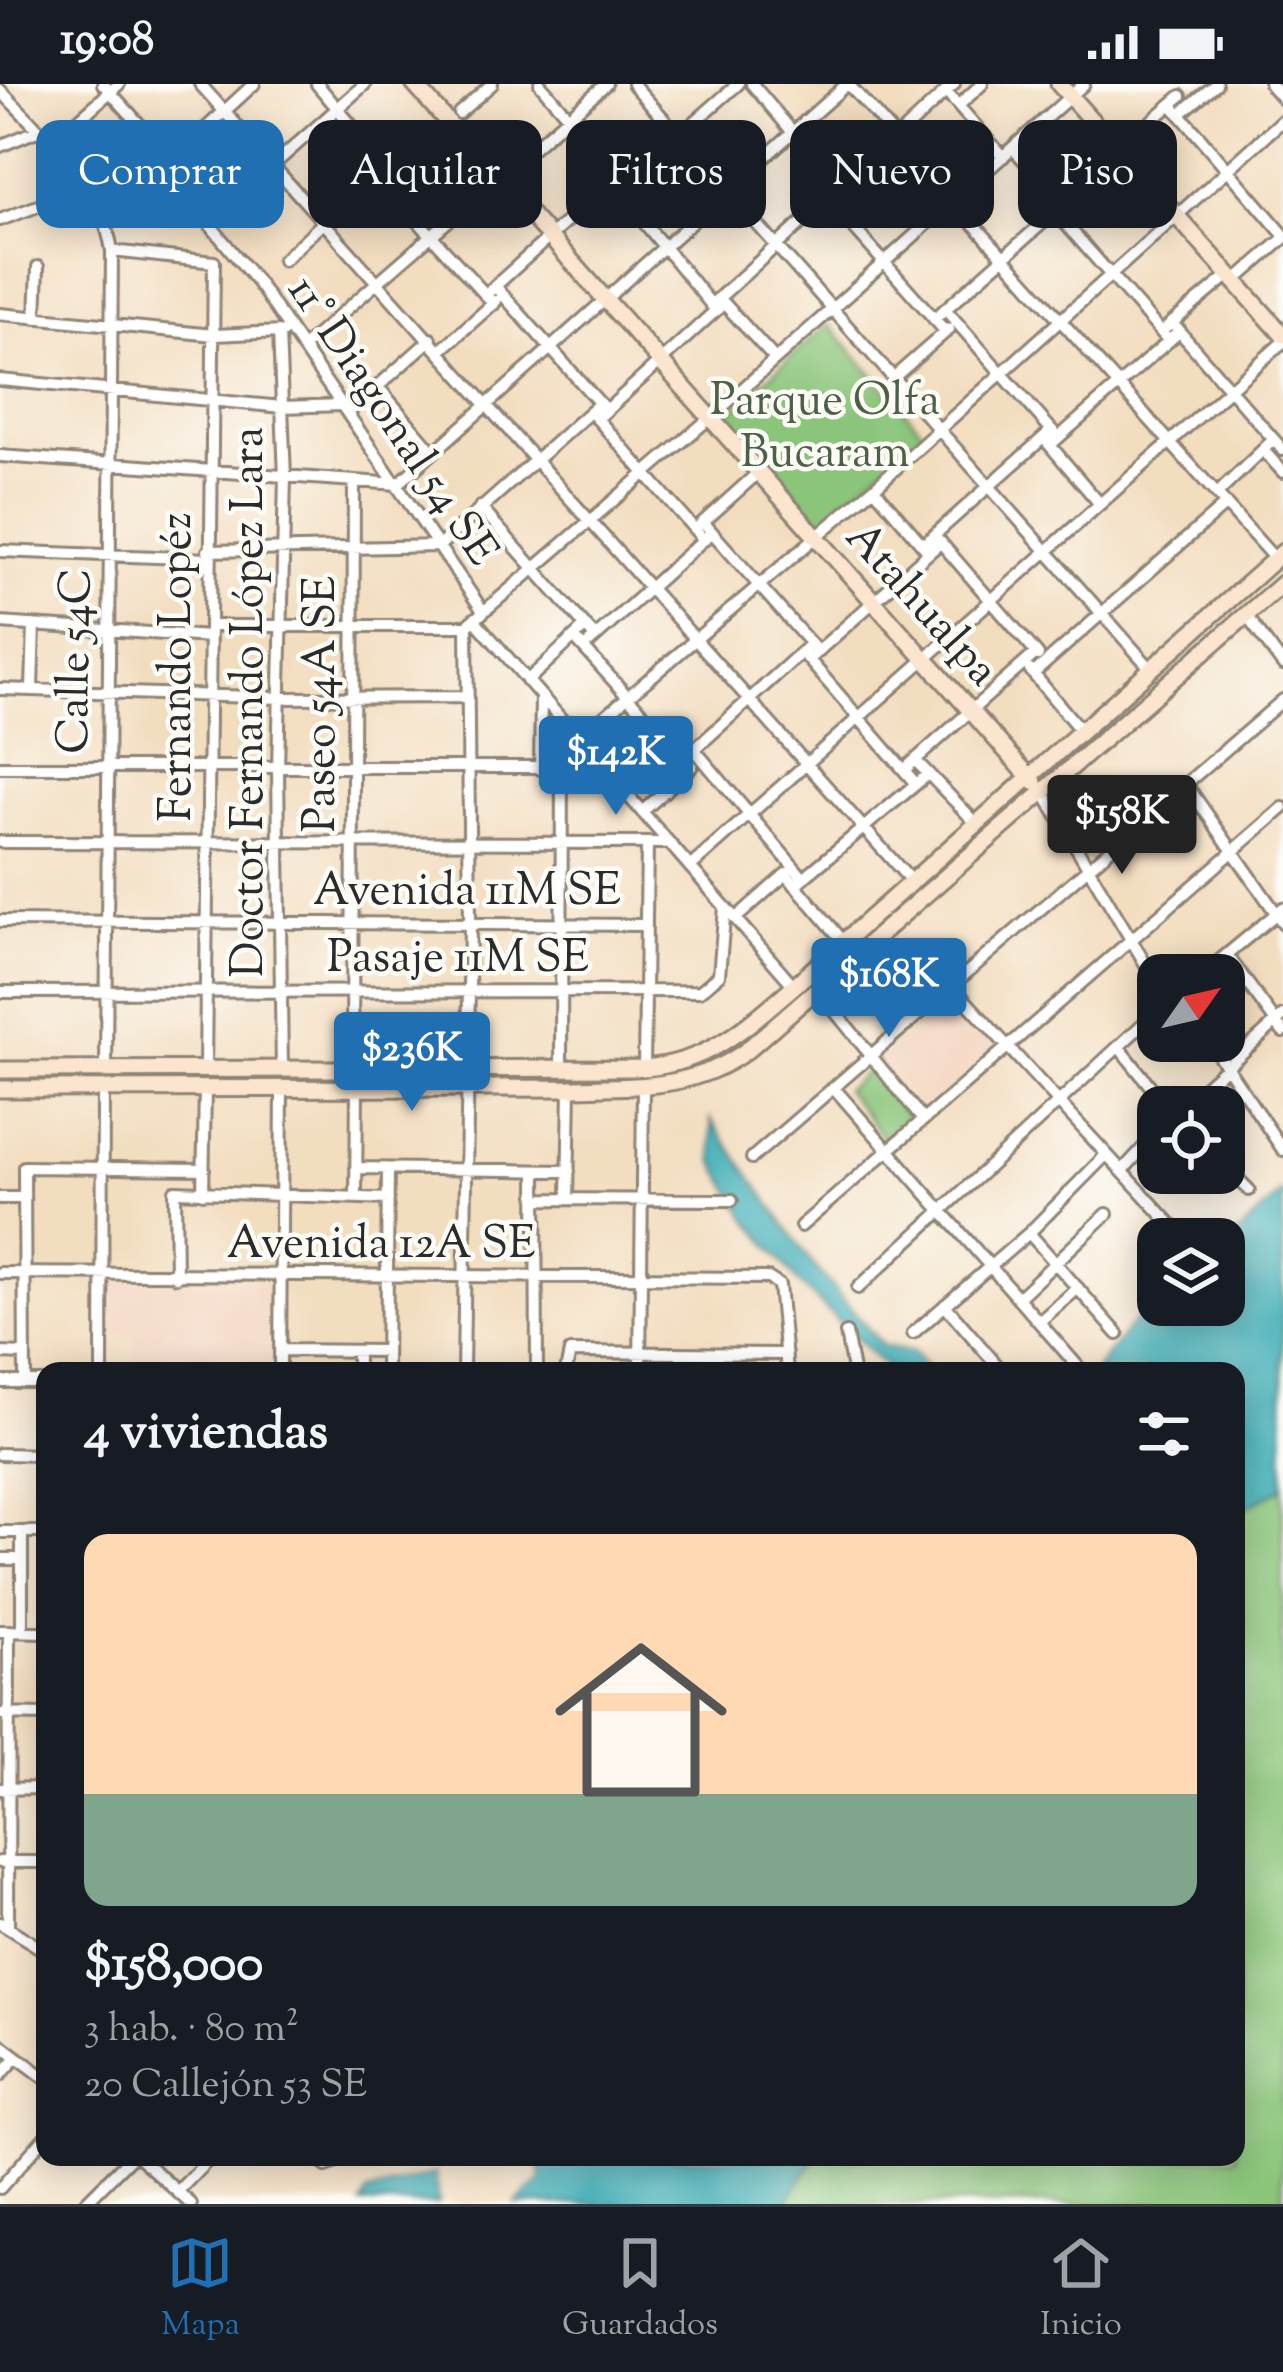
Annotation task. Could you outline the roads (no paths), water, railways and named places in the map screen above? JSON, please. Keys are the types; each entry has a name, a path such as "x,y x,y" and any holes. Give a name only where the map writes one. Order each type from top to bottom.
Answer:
{"main road":[{"name":"Atahualpa","path":"415,84 447,120"},
{"path":"1064,90 1091,120"},
{"path":"1177,216 1283,339"},
{"name":"Atahualpa","path":"542,228 1044,793"},
{"path":"0,1070 104,1079 286,1077 467,1088 570,1088 643,1077 684,1063 717,1049 794,986 1279,556"},
{"path":"355,1079 561,1069 689,1080 725,1065 1283,583"},
{"path":"0,1088 104,1079"}],"street":[{"path":"2,92 15,84"},
{"path":"200,84 232,120"},
{"path":"214,120 254,84"},
{"path":"316,84 345,120"},
{"path":"284,156 364,84"},
{"path":"459,113 491,84"},
{"path":"540,84 570,120"},
{"path":"542,140 606,84"},
{"path":"632,84 665,120"},
{"path":"697,120 738,84"},
{"path":"752,84 790,128"},
{"path":"807,120 848,84 882,120"},
{"path":"918,120 958,89 982,84"},
{"path":"994,165 1064,90 1084,84"},
{"path":"642,812 750,699 875,600 989,486 1118,384 1282,233 1227,169 1171,84"},
{"path":"1164,120 1216,84"},
{"path":"1270,84 1283,99"},
{"path":"77,120 111,87"},
{"name":"11° Diagonal 54 SE","path":"111,87 135,120"},
{"path":"958,89 958,105 1018,163"},
{"name":"Calle 54C","path":"2,92 36,127"},
{"path":"1177,214 1283,120"},
{"path":"0,146 36,131"},
{"path":"766,156 790,135"},
{"path":"284,176 308,203"},
{"path":"0,220 36,207"},
{"path":"441,350 566,224"},
{"name":"Calle 54C","path":"102,1362 112,251 104,228"},
{"name":"11° Diagonal 54 SE","path":"213,228 398,484 439,546 474,619 794,986"},
{"path":"283,260 317,228"},
{"path":"330,228 911,881"},
{"path":"425,228 551,347 644,474 759,586 916,784"},
{"path":"303,347 442,228"},
{"path":"650,228 663,247 775,359"},
{"path":"0,456 398,484 684,228"},
{"path":"760,228 1151,669"},
{"path":"0,551 109,558 439,546 536,456 661,363 796,228"},
{"path":"854,228 946,332"},
{"path":"0,623 211,632 474,619 923,228"},
{"path":"978,228 1221,499 1279,556"},
{"path":"934,319 1044,228"},
{"path":"1075,228 1110,274 1230,388 1273,440 1281,460"},
{"path":"0,767 540,770 874,488 1161,228"},
{"name":"Fernando Lopéz","path":"112,251 214,262 208,474 212,843 203,1193"},
{"path":"36,319 38,267"},
{"path":"945,309 1003,374 1100,504"},
{"path":"0,314 214,335 285,331"},
{"path":"893,378 957,322"},
{"name":"Doctor Fernando López Lara","path":"280,1362 286,1077 278,770 284,628 285,331"},
{"path":"0,380 346,409 430,339"},
{"path":"690,867 1283,339"},
{"path":"378,387 434,452"},
{"path":"1034,674 1221,499 1273,440"},
{"path":"1263,449 1281,460"},
{"path":"583,648 651,587 760,471"},
{"name":"Paseo 54A SE","path":"354,481 356,1198"},
{"path":"874,488 926,549"},
{"path":"480,507 595,637"},
{"path":"938,538 1046,664"},
{"path":"1246,615 1283,665"},
{"path":"463,1362 470,924 468,697 474,619"},
{"path":"32,689 34,625"},
{"path":"527,681 586,626"},
{"path":"574,637 629,698 749,814 843,941"},
{"path":"904,770 1036,652"},
{"path":"1024,663 1081,730"},
{"path":"0,689 281,698 468,697"},
{"path":"540,770 541,697"},
{"path":"752,1158 1283,700"},
{"path":"561,1069 562,755"},
{"path":"915,760 976,824"},
{"path":"799,881 928,773"},
{"path":"1186,784 1281,915 1228,954"},
{"path":"1044,793 1139,954"},
{"path":"801,1226 1283,808"},
{"path":"0,842 668,843"},
{"path":"640,1362 646,844"},
{"path":"735,919 790,871"},
{"name":"Pasaje 11M SE","path":"0,992 700,991 719,975 725,907"},
{"name":"Avenida 11M SE","path":"0,921 646,925"},
{"path":"1204,1086 1281,1023 1245,978"},
{"path":"952,986 1165,1218"},
{"path":"818,989 923,1120"},
{"path":"858,1288 1137,1030"},
{"path":"1119,1047 1150,1086"},
{"path":"1222,1062 1283,1150"},
{"path":"568,1198 570,1088"},
{"path":"834,1088 1074,1362"},
{"path":"913,1333 1029,1233 1106,1155"},
{"path":"1122,1171 1137,1155"},
{"path":"25,1382 23,1167 205,1169"},
{"path":"356,1168 568,1171"},
{"path":"386,1362 388,1169"},
{"path":"536,1171 537,1362"},
{"path":"1245,1186 1249,1190"},
{"path":"176,1277 175,1191 388,1198"},
{"path":"0,1198 24,1198"},
{"path":"537,1199 732,1200"},
{"path":"1019,1297 1107,1214"},
{"path":"1029,1233 1118,1334"},
{"name":"Avenida 12A SE","path":"0,1273 762,1277 779,1285 786,1354"},
{"path":"1040,1321 1078,1288"},
{"path":"944,1305 994,1362"},
{"path":"846,1333 851,1362"},
{"path":"280,1350 386,1351"},
{"path":"356,1362 357,1351"},
{"path":"568,1362 570,1352 786,1354 786,1362"},
{"path":"0,1353 25,1354"},
{"path":"715,1355 715,1362"},
{"path":"0,1382 36,1382"},
{"path":"0,1454 36,1454"},
{"path":"0,1532 36,1532"},
{"path":"22,1532 4,1715 4,1925 36,1945"},
{"path":"0,1559 21,1559"},
{"path":"4,1715 36,1715"},
{"path":"3,1789 36,1789"},
{"path":"3,1862 36,1862"},
{"path":"28,1939 36,1939"},
{"path":"0,2044 36,2071"},
{"path":"0,2076 17,2057"},
{"path":"0,2188 36,2147"},
{"path":"84,2204 125,2166"},
{"path":"145,2166 184,2200 205,2166"}],"water":[{"path":"711,1120 812,1263 883,1346 913,1352 922,1362 880,1362 799,1283 747,1218 714,1161"},
{"path":"1283,1191 1283,1488 1245,1507 1245,1362 1101,1362 1137,1318 1137,1326 1245,1326 1245,1227"},
{"path":"540,2166 810,2166 785,2204 516,2204 541,2180"},
{"path":"436,2173 438,2204 361,2204 368,2193"}],"park label":[{"name":"Parque Olfa Bucaram","path":"825,424"}]}
